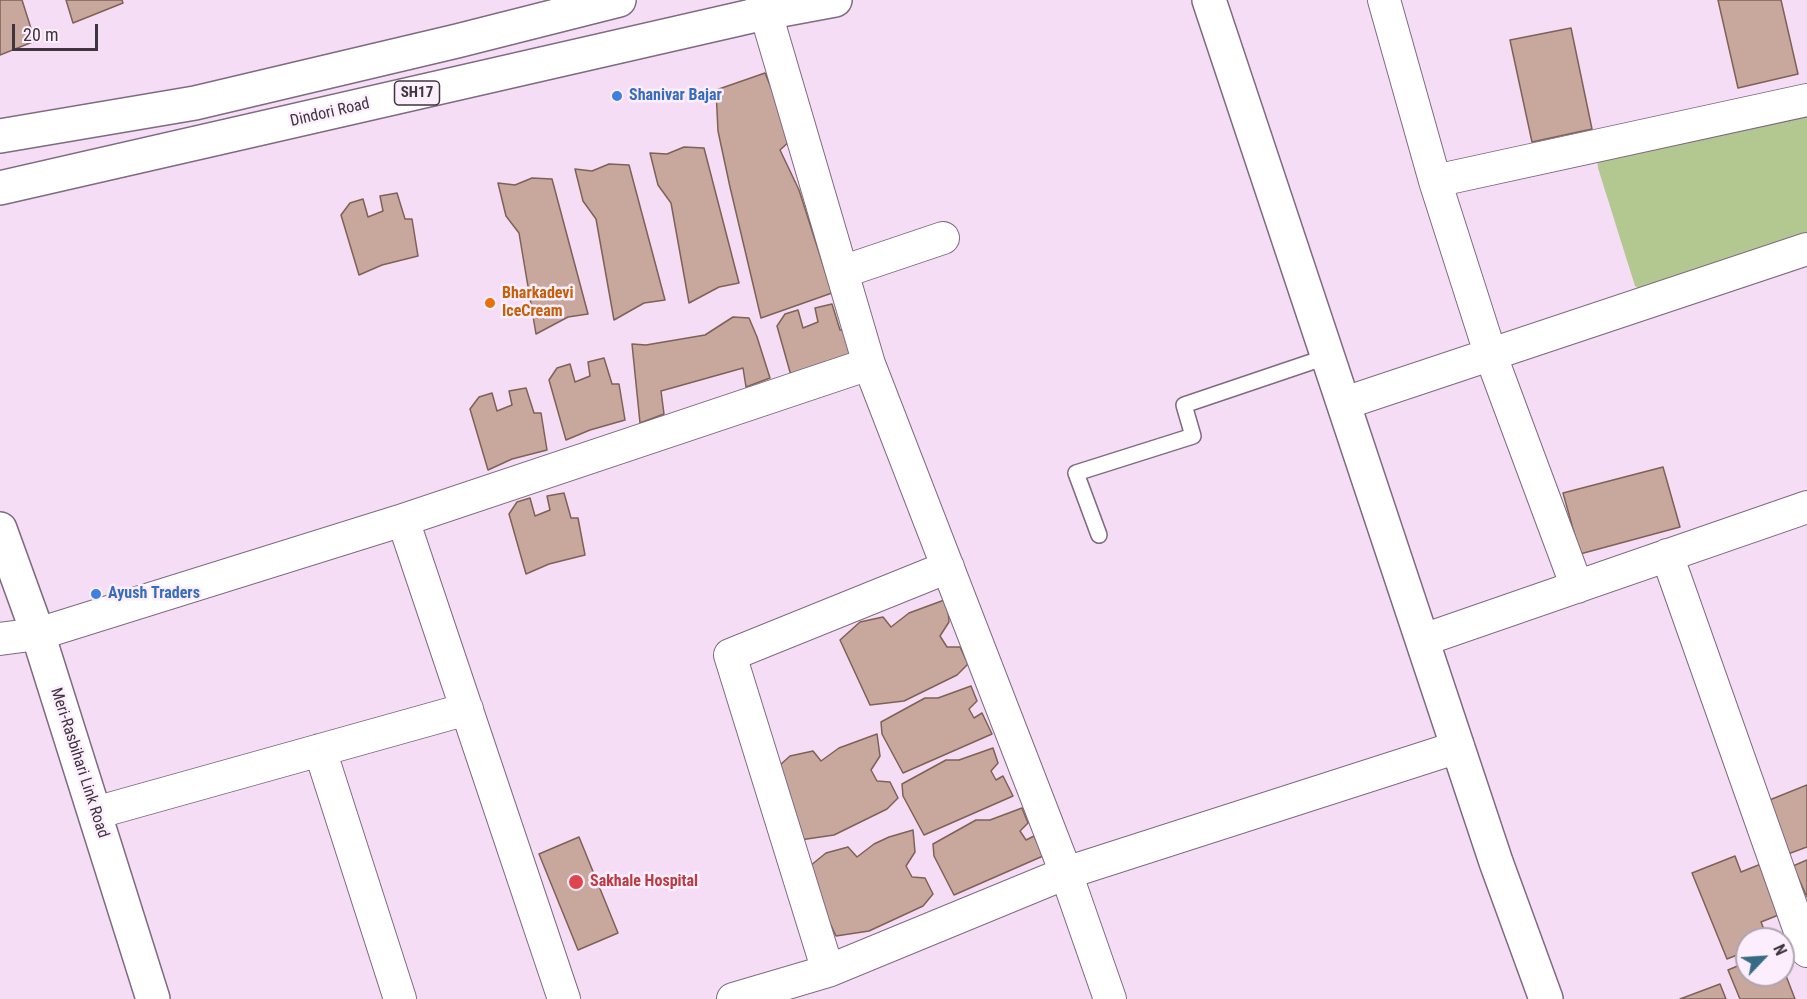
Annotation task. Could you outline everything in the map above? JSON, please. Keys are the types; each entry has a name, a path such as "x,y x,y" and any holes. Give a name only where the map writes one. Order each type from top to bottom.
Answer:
{"main road":[{"name":"SH17","path":"0,136 195,103 619,0"},
{"name":"Dindori Road","path":"0,188 764,7 835,0"},
{"path":"1209,0 1496,862 1546,999"},
{"name":"Meri-Rasbihari Link Road","path":"0,529 38,634 153,999"}],"street":[{"path":"1384,0 1435,181 1491,356 1577,586"},
{"path":"764,7 869,364 1066,873 1110,999"},
{"path":"1435,181 1807,100"},
{"path":"842,272 943,238"},
{"path":"1345,403 1807,249"},
{"path":"0,639 38,634 403,520 869,364"},
{"path":"1423,640 1807,507"},
{"path":"403,520 564,999"},
{"path":"1667,555 1807,951"},
{"path":"828,971 730,655 948,567"},
{"path":"95,813 467,709"},
{"path":"733,999 828,971 1066,873 1458,747"},
{"path":"320,750 400,999"}],"lane":[{"path":"1099,535 1076,473 1193,436 1184,405 1329,356"}],"green space":[{"path":"1807,110 1807,241 1644,292 1635,286 1597,159"}],"building":[{"path":"0,0 22,0 35,41 0,55"},
{"path":"66,0 122,0 123,3 73,23"},
{"path":"1718,0 1781,0 1798,74 1738,88"},
{"path":"1571,28 1592,129 1532,142 1510,40"},
{"path":"765,73 792,139 780,150 799,190 832,293 761,318 718,131 716,90"},
{"path":"684,147 704,148 739,283 719,287 689,303 671,203 658,185 650,153 667,154"},
{"path":"609,164 629,165 665,300 644,303 614,320 596,219 583,201 575,169 592,171"},
{"path":"532,178 552,179 588,314 568,317 536,334 519,233 506,216 498,183 515,185"},
{"path":"397,193 405,219 412,219 418,256 382,265 359,275 341,215 350,203 363,199 368,217 383,211 380,196"},
{"path":"832,304 840,330 847,330 853,367 794,386 777,326 785,314 798,310 803,328 818,322 815,308"},
{"path":"733,317 749,318 770,378 746,387 743,368 661,391 664,414 640,423 632,344 646,345 705,335"},
{"path":"604,358 612,384 619,384 625,420 566,440 549,380 557,368 570,364 575,382 590,376 588,362"},
{"path":"526,388 534,413 541,413 547,450 512,459 488,470 470,409 479,397 492,393 497,411 512,405 509,391"},
{"path":"1663,467 1680,527 1580,554 1563,493"},
{"path":"564,493 571,518 578,518 585,555 549,564 526,574 509,514 517,502 530,498 535,516 550,510 547,496"},
{"path":"947,599 949,622 940,636 947,647 960,647 968,664 957,675 904,701 870,705 840,640 860,622 883,617 891,627 909,613"},
{"path":"971,686 977,701 969,709 974,718 982,713 992,734 903,773 882,734 881,722 925,698 938,698"},
{"path":"877,734 880,756 871,770 877,781 890,782 898,798 887,809 834,835 800,840 770,774 790,756 813,751 821,761 839,748"},
{"path":"993,748 998,763 991,771 996,780 1003,776 1013,796 924,835 903,796 902,784 946,760 959,760"},
{"path":"1807,785 1807,847 1788,854 1767,801"},
{"path":"1022,808 1028,823 1020,831 1026,840 1034,836 1043,856 954,895 934,856 933,844 976,820 990,820"},
{"path":"913,830 915,852 906,866 912,877 925,878 933,894 923,906 869,931 836,936 805,870 826,853 848,847 857,857 874,844"},
{"path":"579,837 618,933 578,950 539,854"},
{"path":"1735,856 1741,872 1761,864 1781,914 1761,922 1763,927 1735,927 1735,956 1727,959 1692,873"},
{"path":"1807,860 1807,897 1793,866"},
{"path":"1735,967 1735,987 1728,970"},
{"path":"1720,984 1726,999 1680,999"},
{"path":"1735,987 1790,987 1795,999 1740,999"}],"place":[{"name":"Shanivar Bajar","path":"617,96"},
{"name":"Bharkadevi IceCream","path":"490,303"},
{"name":"Ayush Traders","path":"96,594"},
{"name":"Sakhale Hospital","path":"576,882"}]}
